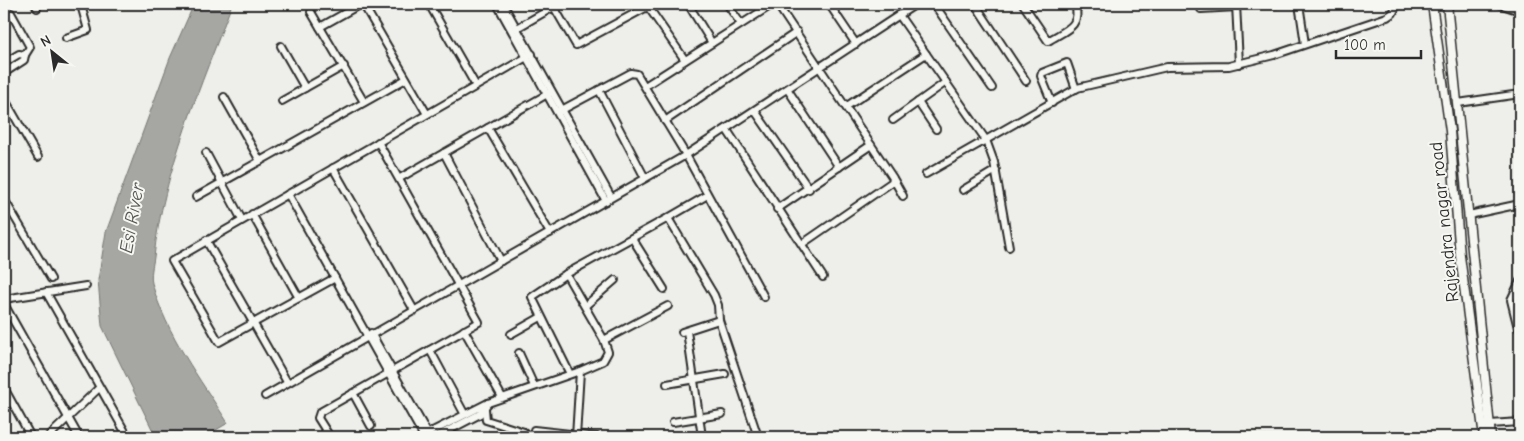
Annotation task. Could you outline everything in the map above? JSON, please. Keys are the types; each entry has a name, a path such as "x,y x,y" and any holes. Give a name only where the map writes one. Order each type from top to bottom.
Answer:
{"main road":[{"name":"Rajendra nagar road","path":"1432,4 1456,179 1463,278 1484,437"},
{"name":"Rajendra nagar road","path":"1447,4 1492,437"},
{"path":"1474,356 1483,355"}],"street":[{"path":"66,38 88,30 80,4 89,4"},
{"path":"320,27 362,4 427,114"},
{"path":"429,4 476,86"},
{"path":"498,4 530,55"},
{"path":"503,4 609,199"},
{"path":"688,4 712,43"},
{"path":"727,4 741,24"},
{"path":"644,86 774,4"},
{"path":"777,4 847,106 903,196"},
{"path":"829,4 856,44"},
{"path":"265,396 686,155 788,90 820,65 856,44 916,4"},
{"path":"934,4 992,88"},
{"path":"975,4 1026,81"},
{"path":"1022,4 1048,41 1075,24 1078,19 1075,4"},
{"path":"1299,4 1305,44"},
{"path":"926,174 1071,90 1167,67 1229,66 1239,64 1387,17 1393,13 1396,4"},
{"path":"1499,4 1520,13"},
{"path":"517,28 556,5 576,45 644,8 649,8 685,60"},
{"path":"1201,9 1236,5 1239,64"},
{"path":"311,12 364,102"},
{"path":"4,73 24,60 30,47 28,40 11,13"},
{"path":"899,15 986,140 996,170 1009,247"},
{"path":"665,121 797,32"},
{"path":"281,46 305,88"},
{"path":"4,63 19,54 25,55"},
{"path":"847,106 926,54"},
{"path":"335,278 221,342 217,341 173,264 174,259 206,240 530,55"},
{"path":"1055,99 1041,76 1042,74 1067,63 1071,90"},
{"path":"282,101 344,66"},
{"path":"561,111 634,72 686,155 706,196 764,297"},
{"path":"196,197 406,79"},
{"path":"894,120 946,82"},
{"path":"599,90 645,178"},
{"path":"788,90 839,167"},
{"path":"400,178 550,93"},
{"path":"1458,103 1520,94"},
{"path":"4,98 38,156"},
{"path":"224,98 260,161"},
{"path":"918,102 936,129"},
{"path":"755,111 809,189"},
{"path":"488,128 550,233"},
{"path":"727,130 823,277"},
{"path":"330,437 318,415 353,393 478,323 479,319 378,142"},
{"path":"777,209 871,145"},
{"path":"206,153 242,220"},
{"path":"444,153 501,261"},
{"path":"333,168 414,310"},
{"path":"962,190 996,170"},
{"path":"802,244 894,180"},
{"path":"288,194 425,436 464,413 486,406 502,397 580,371 603,361 608,352 604,340 566,274"},
{"path":"570,374 532,297 566,274 706,196"},
{"path":"4,199 51,279"},
{"path":"1469,215 1520,204"},
{"path":"252,214 300,298"},
{"path":"668,218 714,295 718,305 719,320 758,437"},
{"path":"632,238 664,289"},
{"path":"206,240 252,324 287,382"},
{"path":"584,306 615,280"},
{"path":"1518,328 1512,300 1520,281"},
{"path":"4,299 86,286"},
{"path":"46,292 128,437"},
{"path":"4,304 79,437"},
{"path":"604,340 668,306"},
{"path":"511,334 541,317"},
{"path":"702,437 684,331 719,320"},
{"path":"464,330 502,397"},
{"path":"430,350 464,413"},
{"path":"519,353 534,386"},
{"path":"576,436 580,371"},
{"path":"667,384 725,374"},
{"path":"4,388 31,437"},
{"path":"48,437 100,388"},
{"path":"353,393 371,426"},
{"path":"486,406 486,420 524,432"},
{"path":"436,437 480,414 486,406"},
{"path":"673,422 722,414"},
{"path":"1490,424 1520,422"},
{"path":"534,430 597,437"}],"water":[{"name":"Esi River","path":"194,4 232,4 185,129 165,194 158,226 151,280 158,302 175,338 195,373 228,423 204,437 156,437 102,326 98,280 106,232 170,58"}]}
